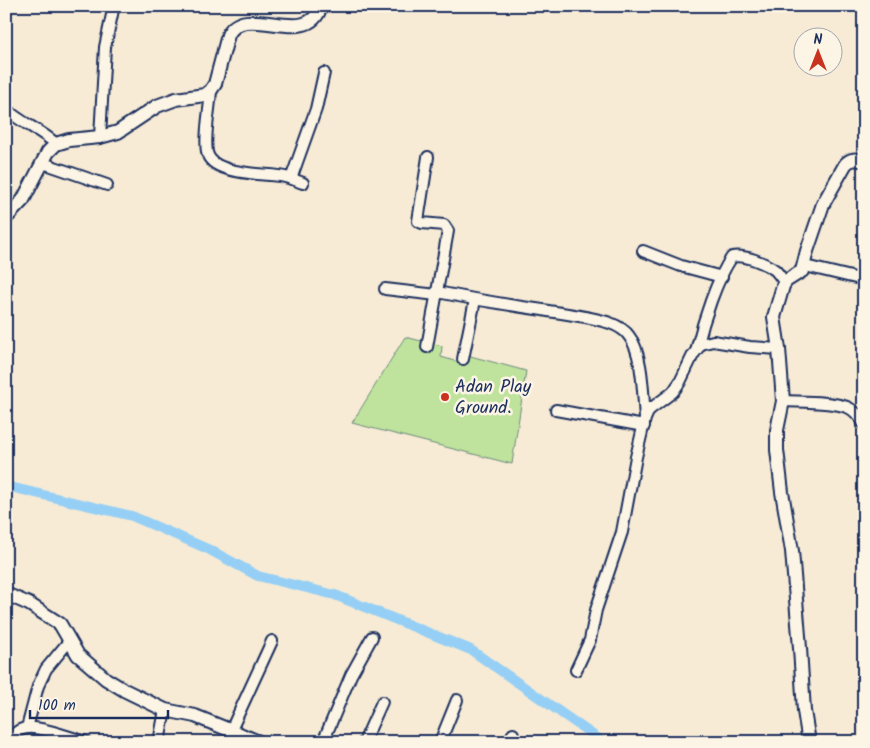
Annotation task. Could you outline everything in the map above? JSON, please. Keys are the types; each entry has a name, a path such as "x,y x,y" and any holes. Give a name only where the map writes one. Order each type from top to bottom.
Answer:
{"street":[{"path":"6,218 23,200 48,152 56,144 118,132 157,106 176,98 205,95 215,84 230,29 244,22 252,21 295,26 304,24 312,21 321,6"},
{"path":"100,137 105,47 112,10"},
{"path":"291,179 316,109 324,73"},
{"path":"211,90 207,142 209,158 227,169 271,175 303,183"},
{"path":"6,109 43,132 56,144"},
{"path":"427,346 448,228 444,225 418,220 428,157"},
{"path":"809,742 804,711 792,550 777,450 777,430 783,402 779,349 774,317 785,283 802,271 805,266 807,251 824,204 845,165 852,159 864,161"},
{"path":"43,163 107,186"},
{"path":"643,251 681,266 722,277"},
{"path":"576,670 590,640 596,610 622,532 644,422 650,410 673,392 680,382 697,348 708,308 731,258 740,256 772,269 785,283"},
{"path":"805,266 864,280"},
{"path":"385,288 437,293 576,316 610,323 622,328 634,343 639,360 644,422"},
{"path":"463,358 475,300"},
{"path":"697,348 701,344 713,341 750,347 779,349"},
{"path":"783,402 824,404 848,408 859,416 864,424"},
{"path":"556,410 644,422"},
{"path":"6,594 30,604 60,624 78,654 106,679 124,690 165,710 195,716 259,742"},
{"path":"324,742 351,675 372,637"},
{"path":"27,728 38,686 46,669 70,640"},
{"path":"231,730 272,640"},
{"path":"440,742 457,700"},
{"path":"364,742 382,702"},
{"path":"159,742 165,710"},
{"path":"8,742 12,735 27,728 34,728 86,742"}],"green space":[{"name":"Adan Play Ground.","path":"405,337 442,346 441,357 458,362 463,354 526,371 512,464 352,423"}],"waterway":[{"path":"6,486 132,516 210,550 258,576 335,595 471,650 603,742"}],"place":[{"name":"Adan Play Ground.","path":"445,397"}]}
